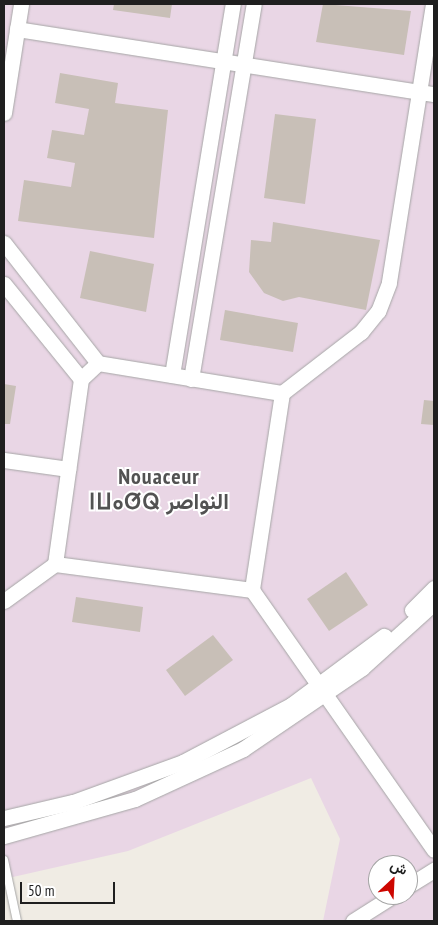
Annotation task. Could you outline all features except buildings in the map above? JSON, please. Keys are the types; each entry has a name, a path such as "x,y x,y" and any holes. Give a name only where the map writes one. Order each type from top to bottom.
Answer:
{"street":[{"path":"4,113 21,4"},
{"path":"172,375 233,4"},
{"path":"191,378 254,4"},
{"path":"433,4 427,93 389,283 378,312 361,332 282,393 252,590 320,692 434,850"},
{"path":"17,29 224,63 427,93"},
{"path":"4,243 98,364 282,393"},
{"path":"4,284 81,379"},
{"path":"55,564 81,379 98,364"},
{"path":"4,460 68,469"},
{"path":"4,601 55,564 252,590"},
{"path":"4,818 73,802 183,762 320,692 391,630 434,588"},
{"path":"4,836 78,818 190,776 243,749 434,604"},
{"path":"418,880 434,870"},
{"path":"353,921 378,905"}],"lane":[{"path":"4,860 17,921"}],"shaded area":[{"path":"4,4 434,4 434,921 323,921 340,839 311,778 128,851 4,879"}],"district":[{"name":"Nouaceur ⵏⵡⴰⵚⵕ النواصر","path":"159,488"}]}
